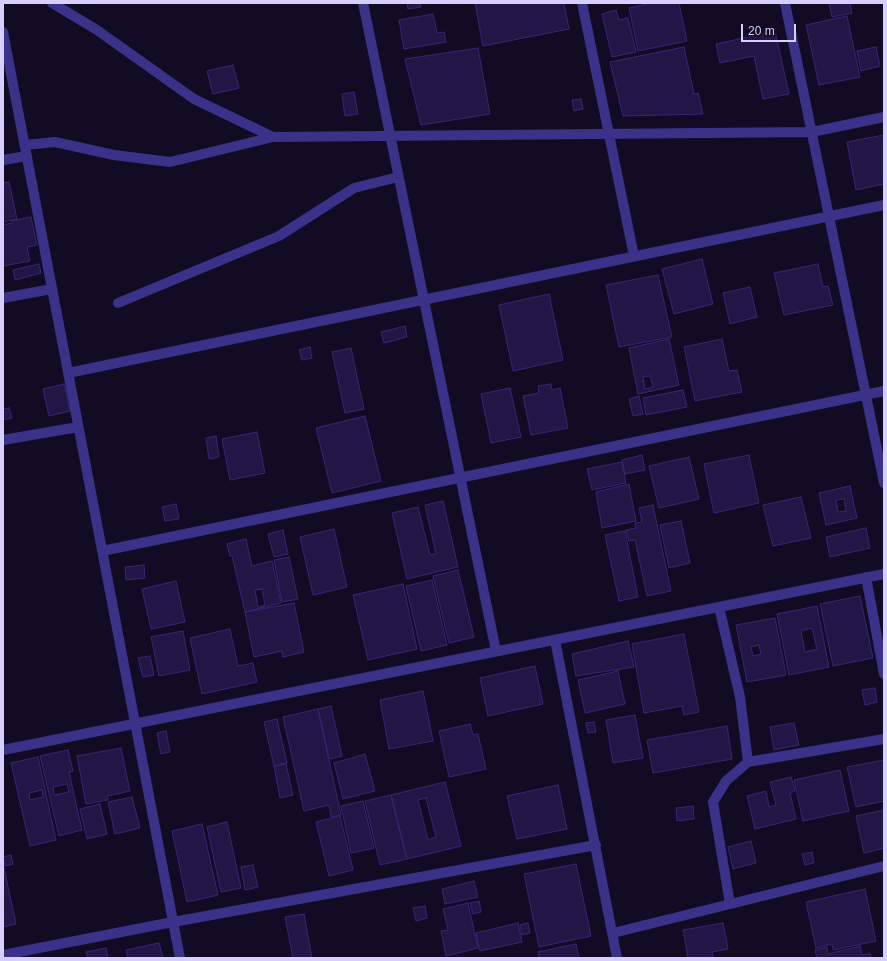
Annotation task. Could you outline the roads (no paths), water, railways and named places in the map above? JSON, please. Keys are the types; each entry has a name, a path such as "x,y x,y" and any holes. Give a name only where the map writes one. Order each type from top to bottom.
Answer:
{"street":[{"path":"52,3 97,30 194,99 273,137"},
{"path":"363,3 496,652"},
{"path":"582,3 634,256"},
{"path":"785,3 884,483"},
{"path":"3,32 180,958"},
{"path":"25,145 55,142 114,155 170,162 273,137 812,132 884,117"},
{"path":"3,160 27,156"},
{"path":"118,303 279,236 354,188 398,177"},
{"path":"68,373 884,205"},
{"path":"3,298 52,289"},
{"path":"102,551 884,390"},
{"path":"3,440 78,427"},
{"path":"3,750 884,574"},
{"path":"866,577 884,674"},
{"path":"719,607 740,697 748,762"},
{"path":"555,640 617,958"},
{"path":"730,904 713,802 726,780 748,762 884,738"},
{"path":"3,955 173,922 596,845"},
{"path":"613,933 884,866"}]}
